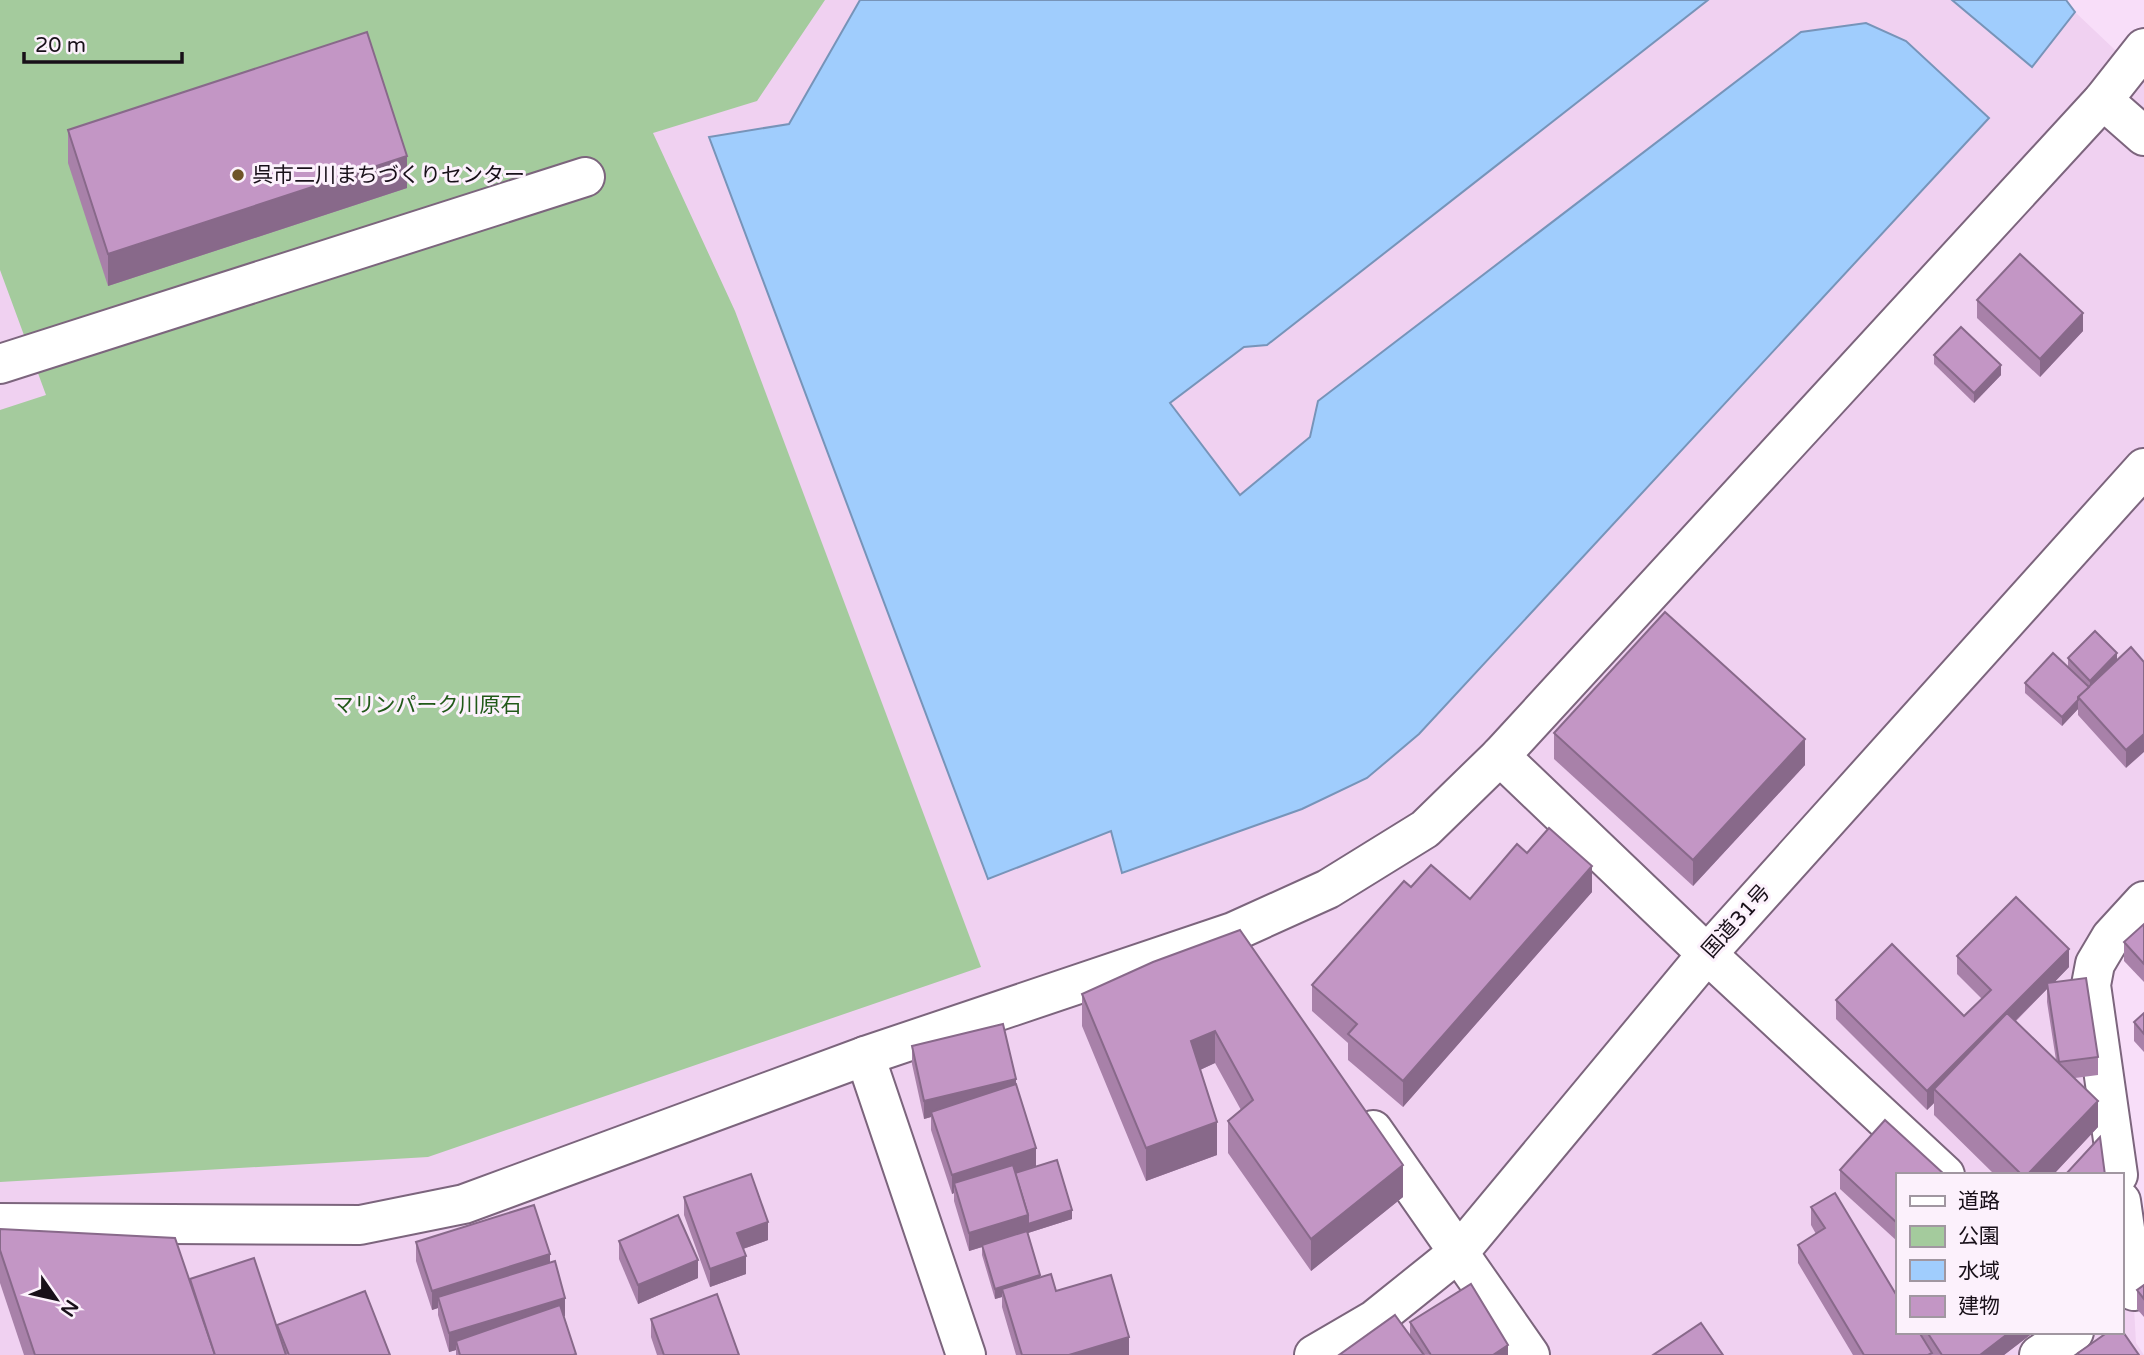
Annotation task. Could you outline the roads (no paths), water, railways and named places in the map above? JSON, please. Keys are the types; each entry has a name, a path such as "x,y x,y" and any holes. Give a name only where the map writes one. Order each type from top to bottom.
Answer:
{"main road":[{"path":"0,1223 360,1225 464,1204 865,1056 1241,944 1425,829 1500,756 2103,100 2144,48"},
{"path":"2103,100 2144,136"},
{"path":"0,364 585,177"},
{"name":"国道31号","path":"1314,1355 1374,1320 1460,1251 1707,954 2144,468"},
{"path":"1500,756 1707,954 1943,1173"},
{"path":"2118,1173 2091,985 2095,964 2112,937 2144,901"},
{"path":"865,1056 965,1355"},
{"path":"1354,1103 1460,1251 1530,1355"},
{"path":"2123,1216 2133,1290"},
{"path":"2039,1355 2071,1334"}],"water":[{"path":"860,0 1708,0 1267,345 1244,347 1170,403 1240,495 1310,437 1318,401 1801,32 1866,23 1906,41 1989,118 1419,734 1367,778 1302,809 1122,873 1111,831 988,879 709,137 789,124"},
{"path":"1952,0 2066,0 2075,12 2032,67"}],"place":[{"name":"呉市二川まちづくりセンター","path":"238,175"}],"park label":[{"name":"マリンパーク川原石","path":"427,705"}]}
